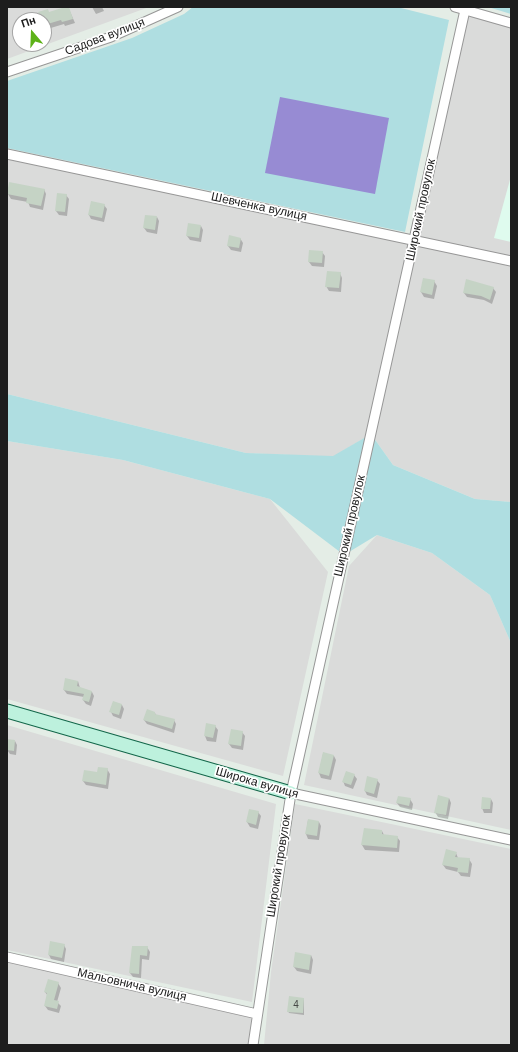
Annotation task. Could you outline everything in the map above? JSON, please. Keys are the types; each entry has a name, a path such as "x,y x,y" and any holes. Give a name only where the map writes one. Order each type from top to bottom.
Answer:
{"street":[{"name":"Садова вулиця","path":"7,72 111,37 178,7"},
{"path":"455,7 511,23"},
{"name":"Широкий провулок","path":"253,1045 291,793 465,10"},
{"name":"Шевченка вулиця","path":"7,154 511,261"},
{"name":"Широка вулиця","path":"7,711 291,793 511,840"},
{"name":"Мальовнича вулиця","path":"7,957 257,1014"}],"shaded area":[{"path":"7,7 149,7 52,43 52,12 12,12 12,52 26,52 7,59"},
{"path":"193,7 397,7 449,20 405,232 7,148 7,81 132,38 184,14"},
{"path":"488,7 511,7 511,14"},
{"path":"465,10 511,23 511,502 475,499 393,465 371,434 333,457 246,453 7,394 7,154 414,240"},
{"path":"280,97 389,118 375,194 265,173"},
{"path":"511,176 511,242 494,238"},
{"path":"7,394 246,453 333,456 371,434 393,465 475,499 511,502 511,643 490,595 432,553 377,535 344,555 270,499 123,460 7,441"},
{"path":"7,441 123,460 270,499 328,572 283,776 7,699"},
{"path":"377,535 432,553 490,595 511,643 511,830 304,785 349,566"},
{"path":"7,725 276,804 252,1002 7,950"},
{"path":"295,804 511,849 511,1045 264,1045 271,972"},
{"path":"7,957 257,1014 253,1045 7,1045"}],"building":[{"path":"69,7 73,19 52,23 52,12 49,12"},
{"path":"48,9 49,12 38,12"},
{"path":"9,182 45,189 41,206 26,203 27,198 7,194"},
{"path":"57,193 67,194 65,212 55,211"},
{"path":"91,201 105,204 102,218 88,215"},
{"path":"145,215 157,216 155,230 143,228"},
{"path":"188,223 201,225 199,238 186,236"},
{"path":"229,235 241,238 239,248 227,246"},
{"path":"309,250 323,251 322,263 308,262"},
{"path":"327,271 341,272 339,288 325,287"},
{"path":"423,278 435,280 432,295 420,292"},
{"path":"466,279 494,287 490,300 481,296 463,293"},
{"path":"65,678 78,681 77,686 92,691 89,702 82,700 84,694 63,690"},
{"path":"113,701 122,704 119,715 109,712"},
{"path":"147,709 155,712 155,714 175,719 172,729 143,720"},
{"path":"206,723 216,725 213,738 204,736"},
{"path":"231,729 243,731 241,746 228,744"},
{"path":"7,739 15,740 14,751 7,750"},
{"path":"323,752 334,755 329,776 318,773"},
{"path":"98,767 108,768 106,785 82,781 84,770 97,772"},
{"path":"346,771 355,774 351,785 342,782"},
{"path":"367,776 378,779 374,794 364,791"},
{"path":"438,795 449,798 446,815 434,813"},
{"path":"398,796 411,798 409,806 396,803"},
{"path":"482,797 491,798 490,809 481,809"},
{"path":"249,809 259,811 256,825 246,822"},
{"path":"308,819 319,821 317,836 305,834"},
{"path":"364,828 382,830 382,834 398,836 397,848 361,845"},
{"path":"446,849 457,852 455,857 470,858 468,873 457,872 458,868 442,865"},
{"path":"50,941 65,944 62,958 48,955"},
{"path":"132,946 148,946 147,956 140,955 139,974 129,973"},
{"path":"295,952 311,955 309,970 293,967"},
{"path":"48,979 59,982 54,1000 59,1001 57,1009 44,1006 47,993 44,992"},
{"path":"289,996 304,998 303,1013 287,1012"}]}
